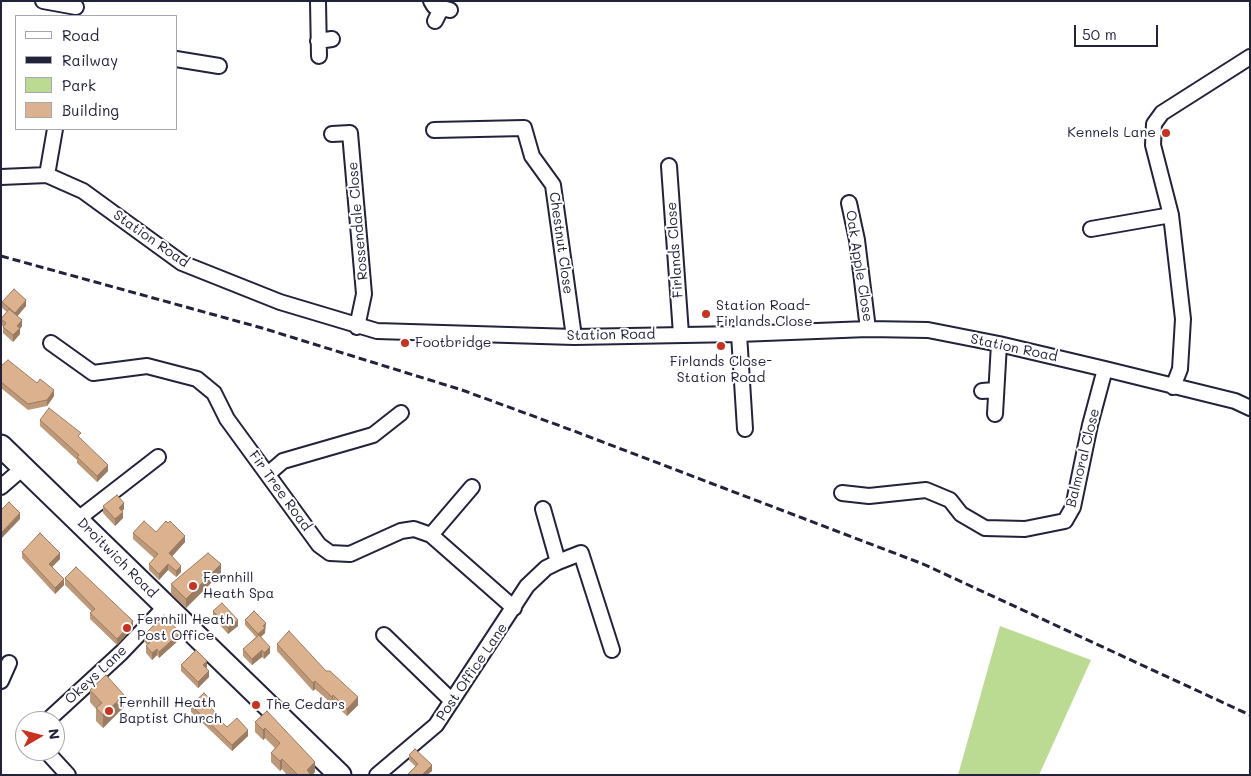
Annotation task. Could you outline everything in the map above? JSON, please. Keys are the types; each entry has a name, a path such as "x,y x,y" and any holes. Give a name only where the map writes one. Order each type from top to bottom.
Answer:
{"main road":[{"name":"Droitwich Road","path":"1,446 340,775"}],"street":[{"path":"43,1 76,8"},
{"path":"318,1 325,40 319,56"},
{"path":"435,21 441,6"},
{"path":"1173,387 1180,369 1183,319 1171,215 1153,145 1154,124 1162,113 1250,56"},
{"path":"178,59 219,66"},
{"name":"Chestnut Close","path":"434,130 524,128 532,156 553,185 574,337"},
{"path":"47,175 55,130"},
{"name":"Rossendale Close","path":"332,134 350,133 364,294 357,327"},
{"name":"Firlands Close","path":"669,166 681,334"},
{"name":"Station Road","path":"1,177 47,175 83,191 182,263 280,302 357,327 376,331 574,337 868,329 928,330 999,344 1105,369 1234,401 1250,408"},
{"name":"Oak Apple Close","path":"849,203 857,240 868,329"},
{"path":"1091,229 1171,215"},
{"path":"739,334 746,429"},
{"name":"Fir Tree Road","path":"51,343 92,372 147,366 198,379 214,393 227,419 319,545 330,553 350,554 401,531 414,529 431,534"},
{"path":"995,414 989,390 999,344"},
{"name":"Balmoral Close","path":"842,493 870,496 926,490 950,500 961,514 985,528 1025,529 1065,521 1073,507 1090,425 1105,369"},
{"path":"268,474 283,461 373,435 401,413"},
{"path":"78,519 158,457"},
{"path":"1,488 24,468"},
{"path":"472,487 431,534 514,608"},
{"path":"543,509 558,562"},
{"name":"Post Office Lane","path":"377,775 436,725 527,586 546,568 581,554 612,650"},
{"name":"Okeys Lane","path":"57,711 121,653 166,606"},
{"path":"384,635 452,701"},
{"path":"1,681 9,663"},
{"path":"55,761 68,775"}],"green space":[{"path":"1000,626 1091,660 1039,775 958,775"}],"building":[{"path":"14,289 26,300 15,313 2,302"},
{"path":"9,309 22,320 17,326 20,328 13,335 3,327 6,323 1,319"},
{"path":"8,360 37,383 40,379 54,390 47,400 28,404 1,382 1,366"},
{"path":"49,408 81,433 78,436 108,465 97,476 77,457 79,455 40,420"},
{"path":"117,495 124,503 119,508 123,512 115,519 103,506"},
{"path":"9,502 20,513 1,533 1,510"},
{"path":"144,521 156,532 166,521 168,523 170,521 185,536 169,553 181,566 176,571 168,564 159,574 149,564 158,554 133,533"},
{"path":"40,533 60,553 49,564 64,579 55,588 22,552"},
{"path":"208,553 221,564 186,599 171,584"},
{"path":"76,567 133,621 117,639 90,613 95,609 65,578"},
{"path":"222,603 238,620 228,628 213,611"},
{"path":"254,611 266,623 263,626 265,628 258,634 245,620"},
{"path":"164,615 180,633 159,652 157,649 152,653 146,646 150,642 144,635"},
{"path":"289,631 326,671 330,671 358,697 347,709 315,681 313,683 277,644"},
{"path":"259,635 270,647 264,653 262,650 252,659 243,649"},
{"path":"196,650 207,661 203,665 209,671 198,682 181,665"},
{"path":"106,675 124,695 103,715 96,708 102,703 90,690"},
{"path":"204,693 210,699 206,702 215,712 213,713 227,727 237,718 248,730 232,745 191,705"},
{"path":"267,711 315,762 307,770 311,775 298,775 282,759 280,761 271,753 280,743 265,728 263,730 255,722"},
{"path":"415,749 432,765 422,775 407,775 418,764 409,755"}],"railway":[{"path":"1,256 262,328 462,390 574,431 923,564 1250,715"}],"place":[{"name":"Kennels Lane","path":"1166,133"},
{"name":"Station Road- Firlands Close","path":"706,314"},
{"name":"Footbridge","path":"405,343"},
{"name":"Firlands Close- Station Road","path":"721,346"},
{"name":"Fernhill Heath Spa","path":"193,586"},
{"name":"Fernhill Heath Post Office","path":"127,628"},
{"name":"The Cedars","path":"256,705"},
{"name":"Fernhill Heath Baptist Church","path":"109,711"}]}
